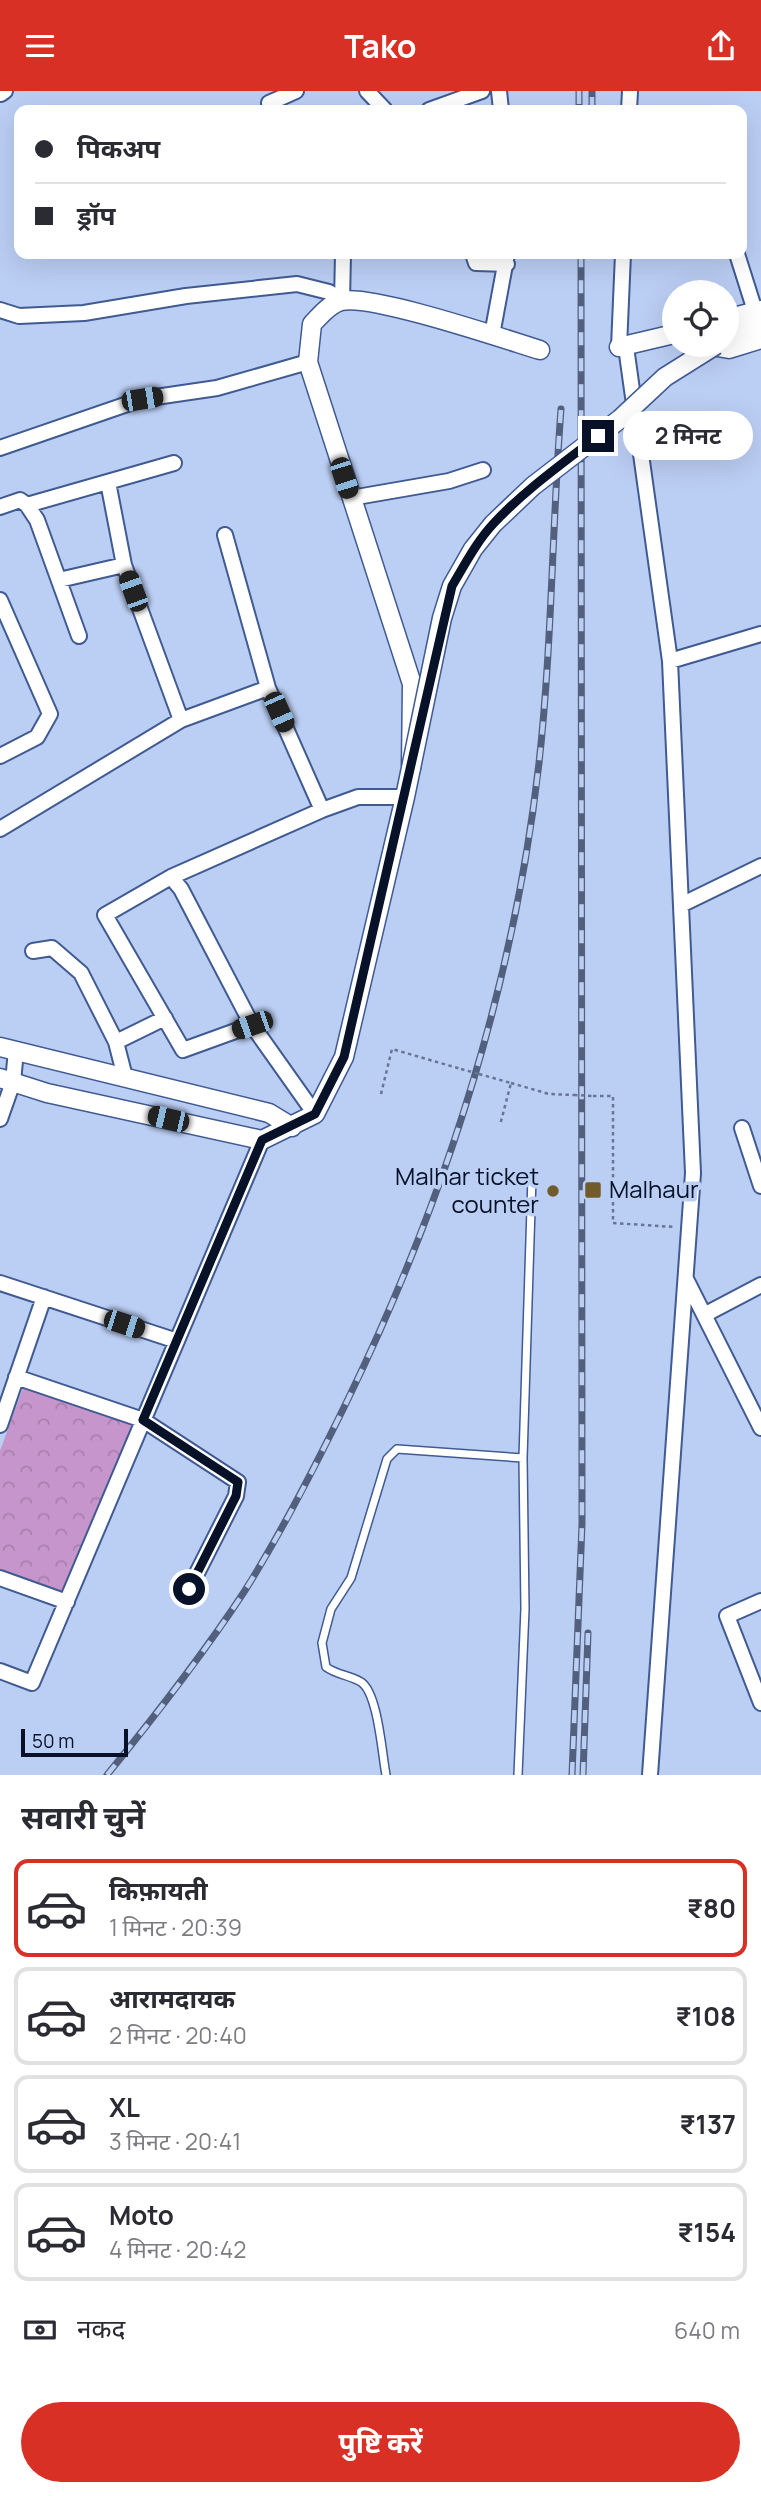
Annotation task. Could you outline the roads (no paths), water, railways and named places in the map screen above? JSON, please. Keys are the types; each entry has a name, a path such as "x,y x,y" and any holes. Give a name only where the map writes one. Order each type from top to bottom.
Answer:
{"street":[{"path":"268,101 296,91"},
{"path":"368,91 381,105"},
{"path":"443,105 482,91"},
{"path":"342,301 343,259"},
{"path":"475,259 476,263 507,259 492,335"},
{"path":"623,259 623,347 670,660 693,1173 650,1775"},
{"path":"739,259 759,314"},
{"path":"0,310 19,317 70,314 186,296 297,284 329,292 342,301 381,305 540,350"},
{"path":"342,301 329,307 312,324 308,362 412,684 411,768"},
{"path":"739,318 759,314"},
{"path":"739,329 759,314"},
{"path":"623,347 662,338"},
{"path":"739,346 761,339"},
{"path":"6,1080 97,1104 262,1140 315,1114 344,1057 452,586 473,549 493,524 533,486 620,419 665,377 697,357"},
{"path":"0,448 142,399 217,388 308,362"},
{"path":"27,505 174,463"},
{"path":"351,498 449,481 483,470"},
{"path":"108,482 124,565 181,720"},
{"path":"0,507 19,500 27,505 37,520 79,636"},
{"path":"225,535 268,688 322,810"},
{"path":"59,580 124,565"},
{"path":"0,600 50,714 37,737 0,757"},
{"path":"670,660 761,634"},
{"path":"0,829 181,720 268,688"},
{"path":"252,1025 183,1050 105,915 171,877 322,810 358,797 405,797"},
{"path":"681,905 761,866"},
{"path":"171,877 181,889 252,1025 315,1114"},
{"path":"33,951 52,948 81,973 116,1042 125,1077"},
{"path":"116,1042 165,1018"},
{"path":"0,1119 8,1048 269,1113 292,1127"},
{"path":"97,1104 105,1072"},
{"path":"0,1671 32,1683 262,1140 269,1113"},
{"path":"741,1128 761,1185"},
{"path":"686,1278 761,1428"},
{"path":"0,1283 177,1341"},
{"path":"704,1315 761,1285"},
{"path":"0,1425 44,1297"},
{"path":"16,1377 143,1420 238,1482 236,1496 189,1589"},
{"path":"0,1578 67,1602"},
{"path":"761,1601 727,1616 761,1703"}],"lane":[{"path":"518,1775 525,1609 523,1458 532,1177"},
{"path":"386,1775 372,1694 361,1682 337,1675 326,1667 322,1643 331,1609 351,1578 387,1459 397,1449 523,1458"}],"railway":[{"path":"579,91 579,105"},
{"path":"592,91 592,105"},
{"path":"572,1775 582,1524 581,259"},
{"path":"107,1775 212,1639 244,1592 286,1520 337,1422 384,1321 445,1167 493,1008 528,845 543,719 561,409"},
{"path":"583,1775 588,1633"}],"place":[{"name":"Malhaur","path":"593,1190"},
{"name":"Malhar ticket counter","path":"553,1191"}]}
